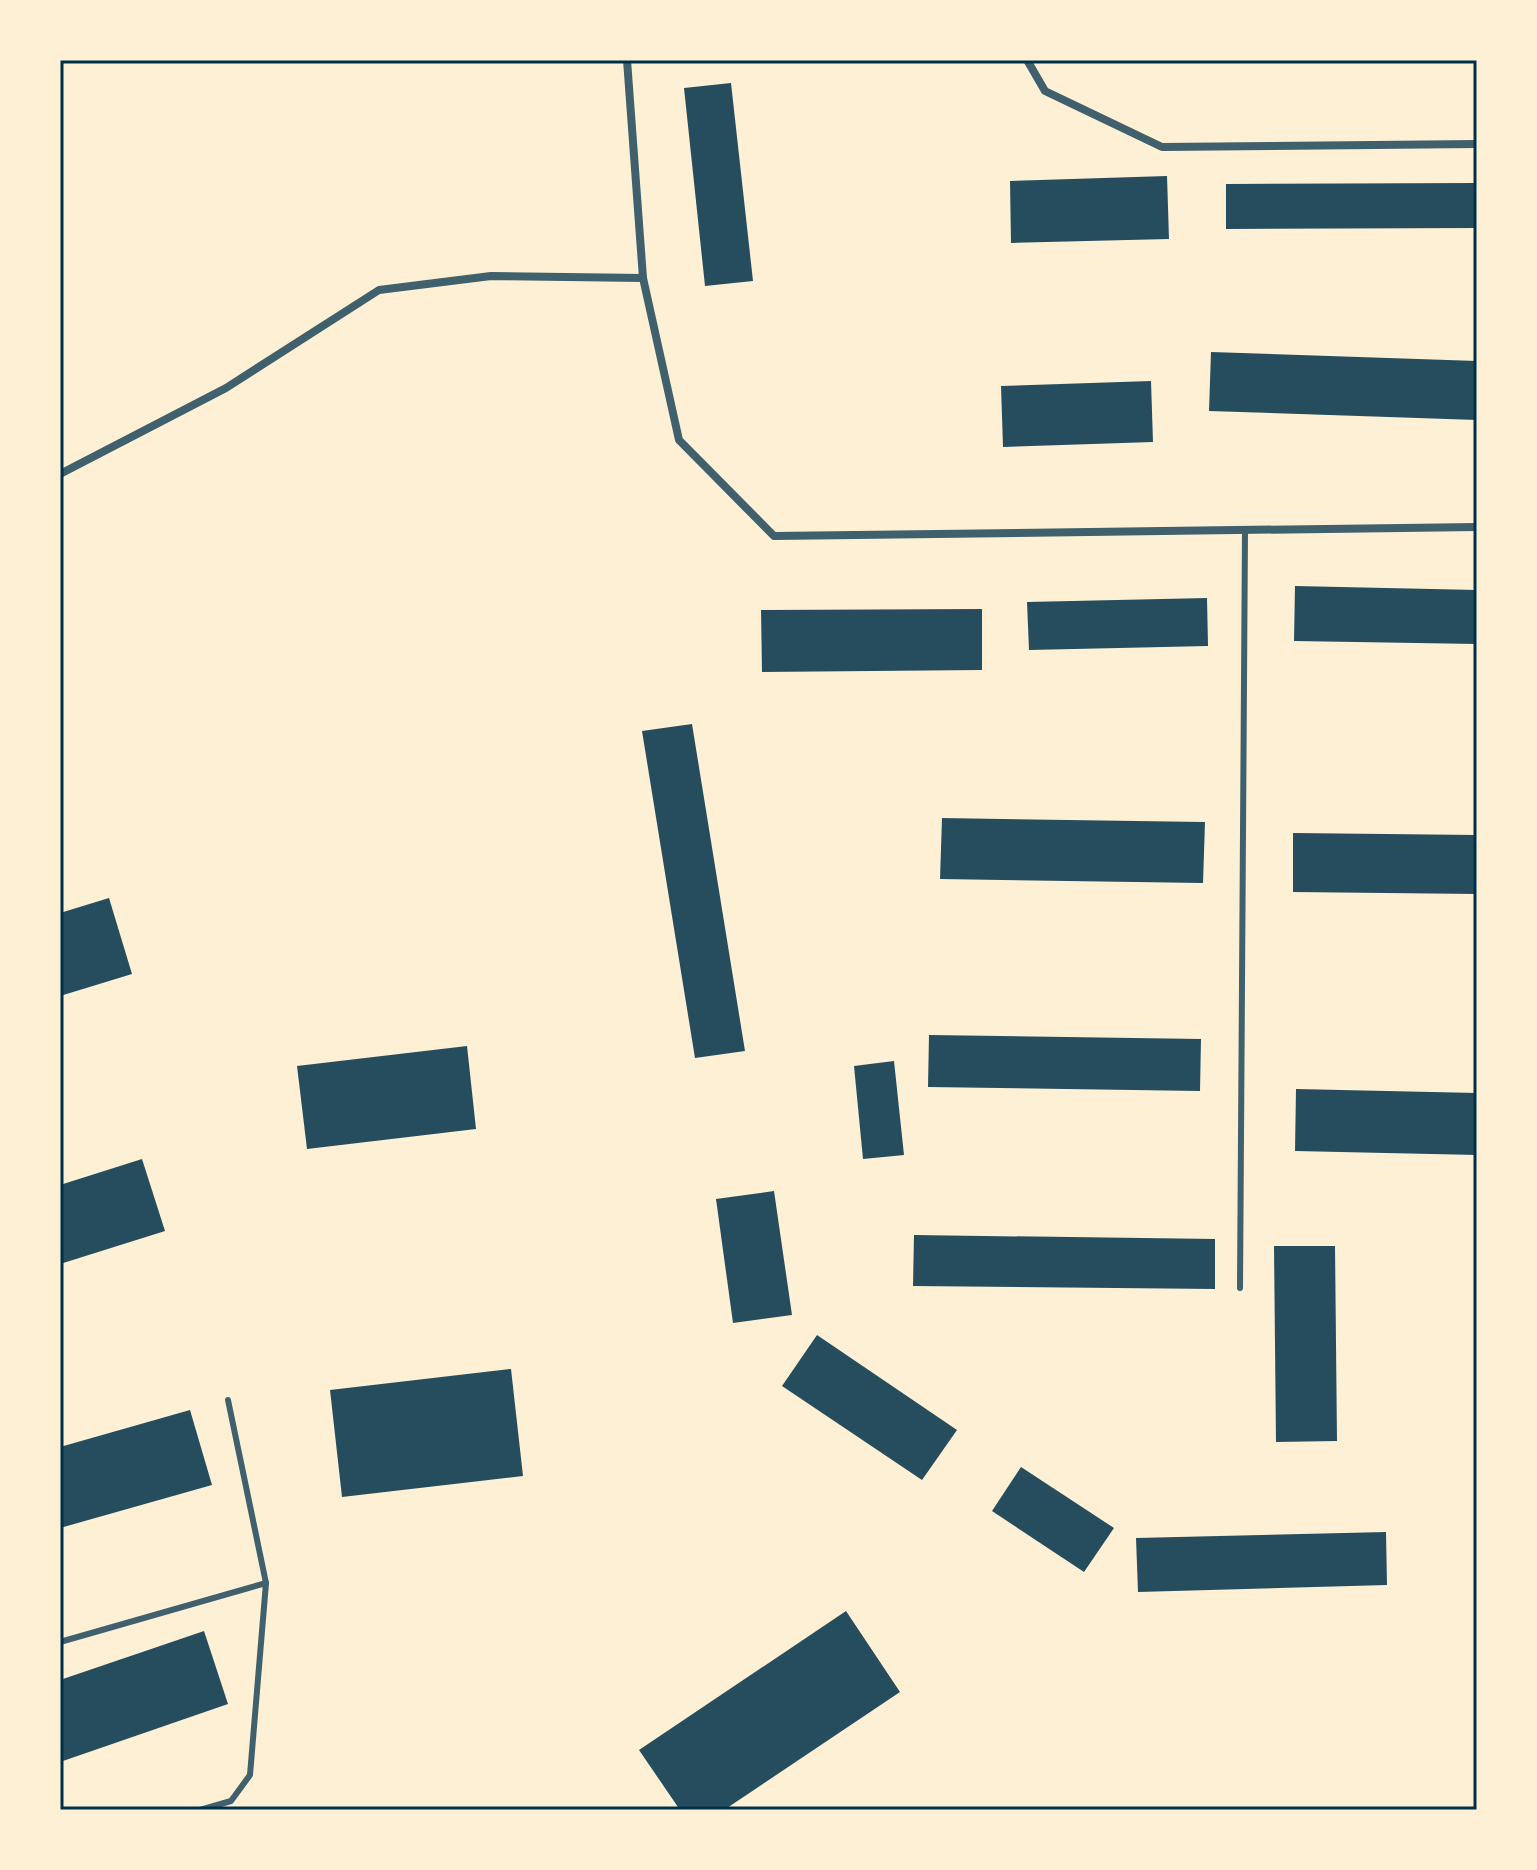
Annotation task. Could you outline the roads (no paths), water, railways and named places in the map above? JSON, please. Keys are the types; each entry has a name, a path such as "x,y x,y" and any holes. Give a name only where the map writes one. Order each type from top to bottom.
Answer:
{"street":[{"path":"627,60 643,278 679,440 774,536 1477,527"},
{"path":"1027,60 1045,91 1162,147 1477,144"},
{"path":"60,474 226,388 379,290 491,276 643,278"}],"lane":[{"path":"1240,1288 1245,530"},
{"path":"200,1810 231,1801 250,1775 266,1583 228,1400"},
{"path":"60,1642 266,1583"}]}
